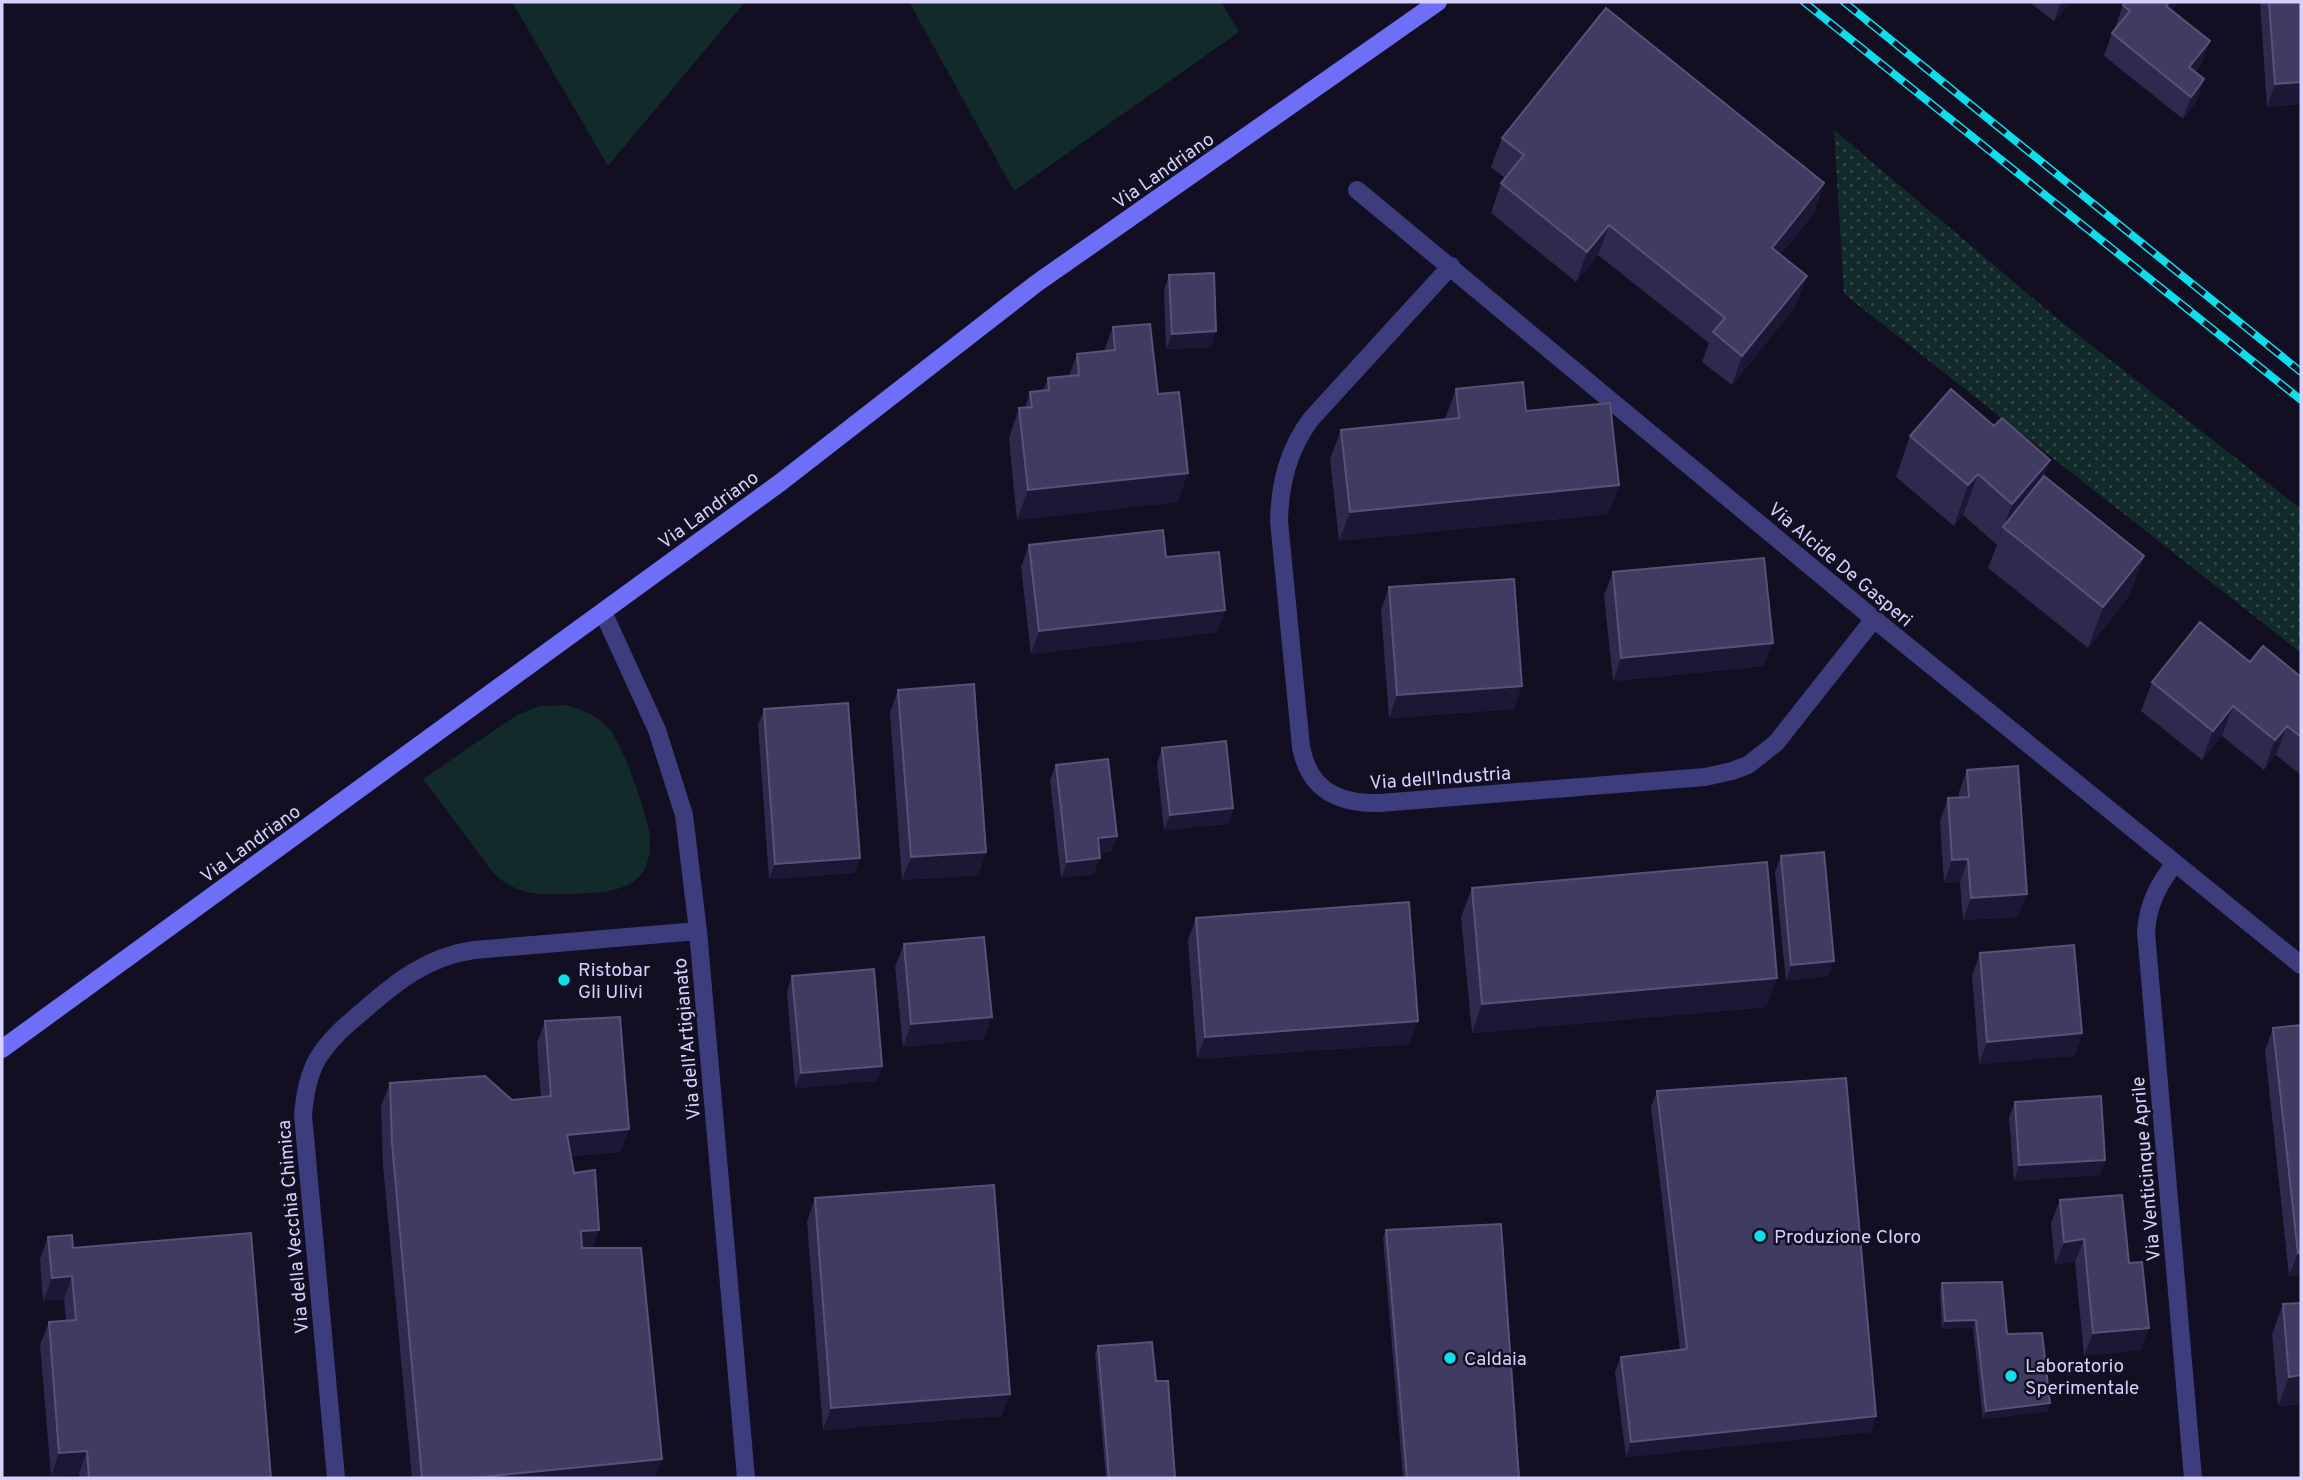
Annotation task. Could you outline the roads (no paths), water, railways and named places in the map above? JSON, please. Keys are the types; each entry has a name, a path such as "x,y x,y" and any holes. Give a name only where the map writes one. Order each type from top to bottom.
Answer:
{"street":[{"name":"Via Landriano","path":"2,1049 781,482 1037,283 1438,2"},
{"name":"Via Alcide De Gasperi","path":"1357,190 1874,619 2301,965"},
{"name":"Via dell'Industria","path":"1451,266 1311,419 1286,463 1279,521 1301,747 1308,769 1323,790 1352,802 1380,803 1705,777 1732,771 1748,765 1776,743 1874,619"},
{"name":"Via dell'Artigianato","path":"603,612 657,730 684,815 698,931 746,1478"},
{"name":"Via Venticinque Aprile","path":"2175,863 2154,896 2146,932 2193,1478"},
{"name":"Via della Vecchia Chimica","path":"336,1478 303,1115 312,1071 323,1052 343,1028 389,988 418,968 445,956 474,950 698,931"}],"railway":[{"path":"1804,2 2301,400"},
{"path":"1844,2 2301,372"}],"place":[{"name":"Ristobar Gli Ulivi","path":"564,980"},
{"name":"Produzione Cloro","path":"1760,1236"},
{"name":"Caldaia","path":"1450,1358"},
{"name":"Laboratorio Sperimentale","path":"2011,1376"}]}
